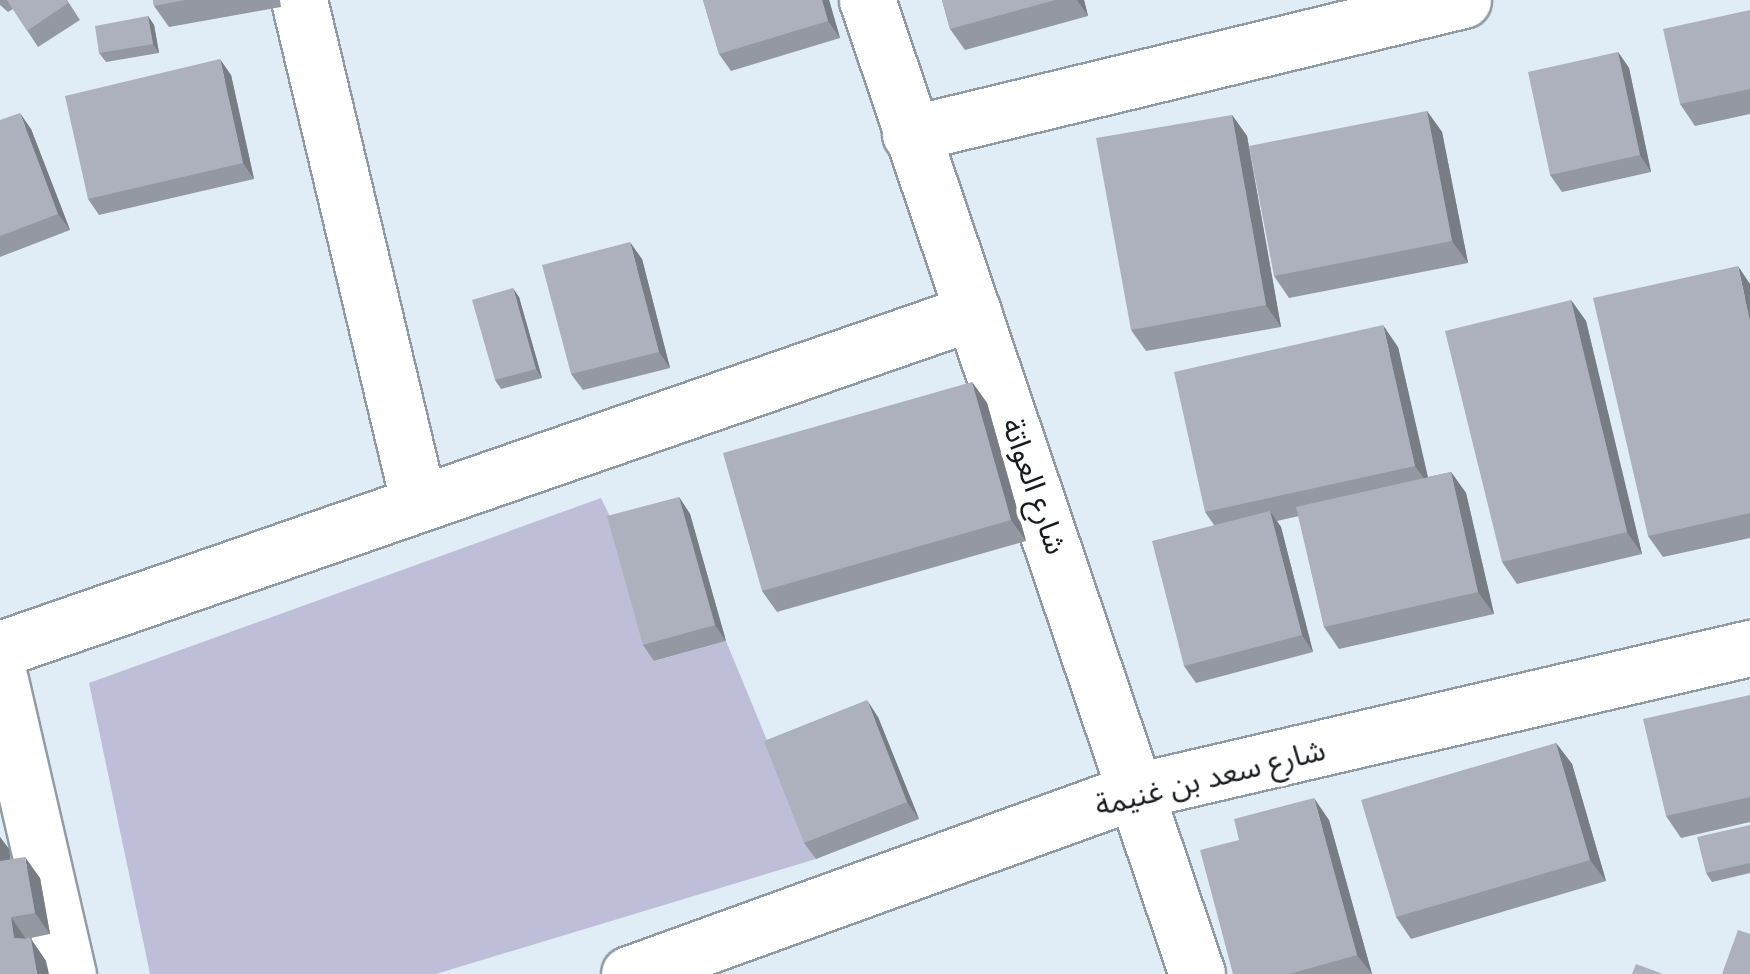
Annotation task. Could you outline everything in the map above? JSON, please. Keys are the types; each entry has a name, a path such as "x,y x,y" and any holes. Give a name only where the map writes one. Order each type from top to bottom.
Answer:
{"street":[{"path":"299,0 418,500"},
{"name":"شارع العواتة","path":"867,0 910,134 1064,568 1132,792 1197,974"},
{"path":"910,134 1463,0"},
{"path":"0,650 418,500 974,312"},
{"name":"شارع سعد بن غنيمة","path":"628,974 1132,792 1750,648"},
{"path":"0,680 68,974"}],"shaded area":[{"path":"601,498 618,533 655,661 726,641 816,859 436,974 150,974 89,683"}],"building":[{"path":"7,0 66,0 68,3 27,31"},
{"path":"153,0 185,0 154,6"},
{"path":"703,0 822,0 828,21 719,54"},
{"path":"942,0 1055,0 950,29"},
{"path":"1750,10 1750,89 1680,104 1663,29"},
{"path":"148,16 153,44 99,53 95,26"},
{"path":"1618,52 1640,155 1550,175 1528,72"},
{"path":"220,59 243,163 88,199 65,96"},
{"path":"1427,111 1452,241 1274,276 1249,146"},
{"path":"20,113 58,214 0,236 0,120"},
{"path":"1232,115 1266,305 1131,330 1096,138"},
{"path":"630,242 659,352 571,374 542,265"},
{"path":"1738,266 1750,321 1750,513 1648,536 1593,298"},
{"path":"513,288 536,369 495,380 472,300"},
{"path":"1571,300 1627,532 1502,562 1445,331"},
{"path":"1383,325 1415,466 1205,512 1174,372"},
{"path":"972,382 1011,520 762,591 723,453"},
{"path":"1451,472 1478,592 1324,627 1296,507"},
{"path":"679,497 715,625 643,645 607,516"},
{"path":"1270,511 1302,635 1184,666 1152,541"},
{"path":"1750,695 1750,797 1666,816 1643,719"},
{"path":"867,700 907,802 804,843 764,741"},
{"path":"1556,743 1590,860 1396,917 1361,800"},
{"path":"1314,798 1357,955 1289,974 1233,974 1200,850 1239,840 1234,819"},
{"path":"1750,825 1750,863 1706,873 1697,837"},
{"path":"25,857 35,913 11,917 14,938 31,939 37,974 0,974 0,861"},
{"path":"1738,930 1750,934 1750,974 1722,974"},
{"path":"1636,964 1663,974 1632,974"}]}
